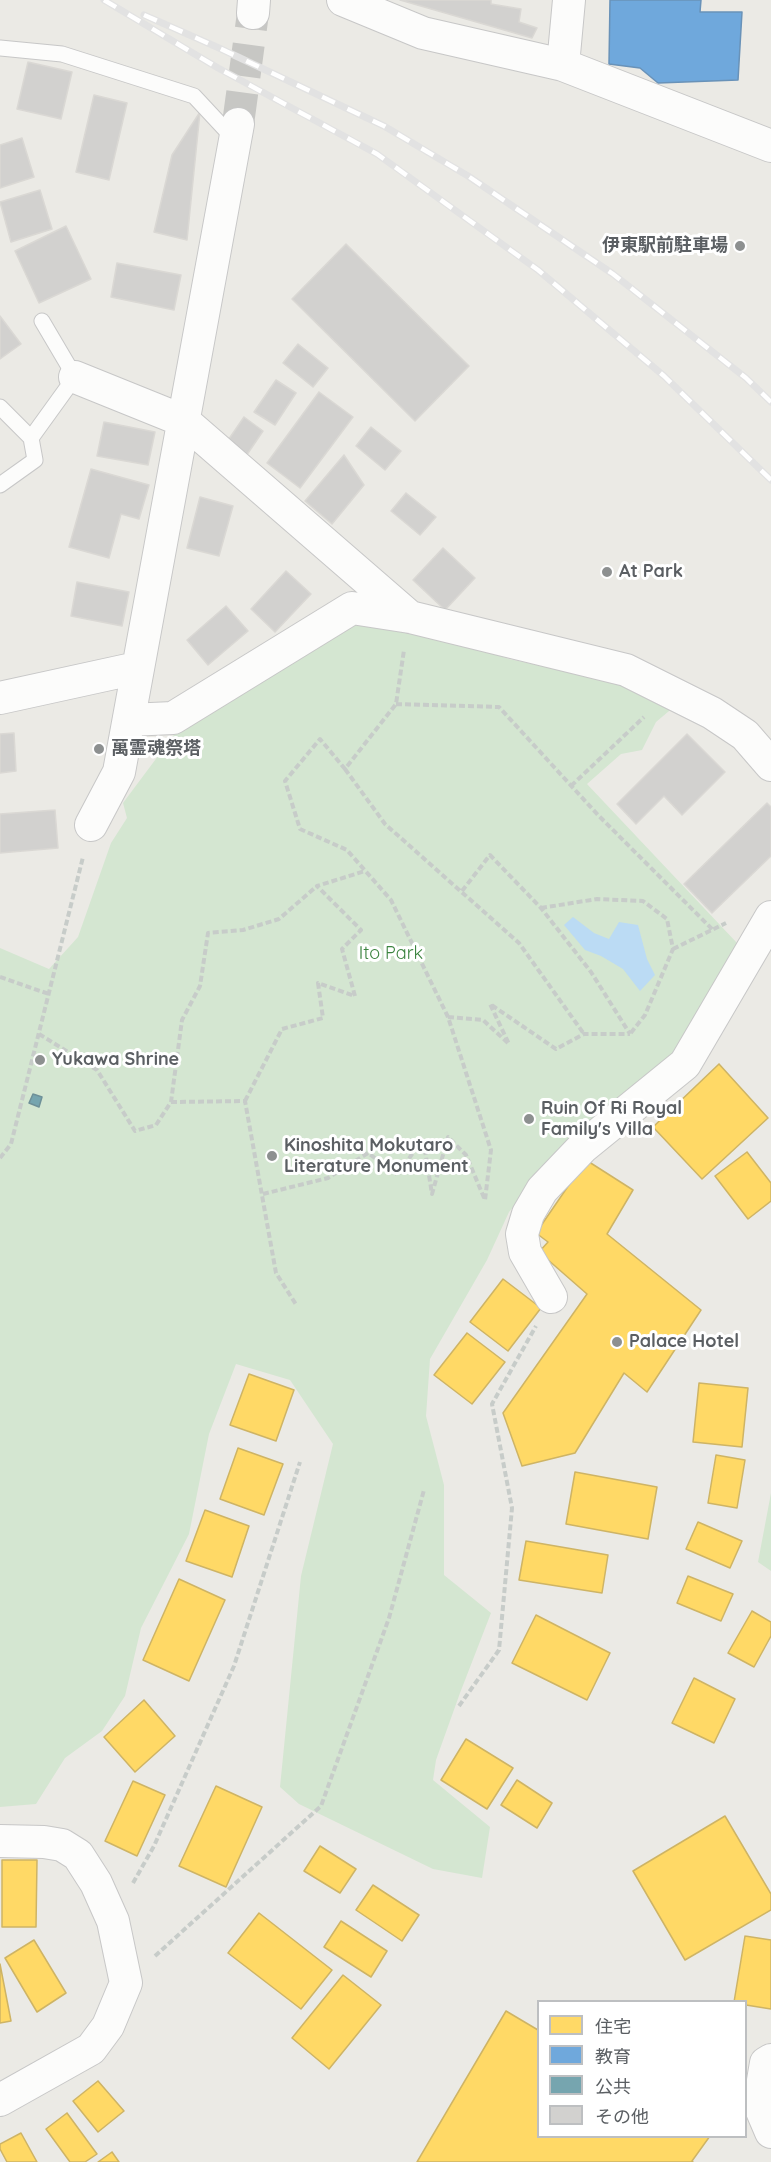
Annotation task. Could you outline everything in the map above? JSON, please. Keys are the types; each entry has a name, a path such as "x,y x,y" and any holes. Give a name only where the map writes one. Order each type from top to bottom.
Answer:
{"street":[{"path":"343,0 423,33 563,65 771,146"},
{"path":"563,65 569,0"},
{"path":"91,825 119,772 237,132"},
{"path":"75,377 184,421 410,616"},
{"path":"129,720 173,718 352,608 410,616 626,670 712,713 745,735 771,765"},
{"path":"0,698 137,668"},
{"path":"551,1297 525,1252 522,1234 528,1214 542,1190 583,1146 685,1064 767,923"},
{"path":"0,1841 44,1842 62,1845 78,1855 96,1883 113,1921 126,1983 108,2026 91,2049 0,2100"},
{"path":"771,2060 766,2063 759,2104 771,2132"}],"lane":[{"path":"0,48 62,54 194,96 237,132"},
{"path":"31,438 75,377 42,321"},
{"path":"0,407 31,438 35,460 0,485"}],"path":[{"path":"345,769 396,704 410,616"},
{"path":"571,786 671,692"},
{"path":"396,704 499,708 597,815 713,930"},
{"path":"263,1194 328,1178 368,1153 398,1175 423,1138 432,1194 448,1137 466,1155 485,1200 491,1150 448,1017 391,900 347,850 300,829 285,781 320,739 385,824 519,943 584,1034"},
{"path":"0,1158 11,1144 91,825"},
{"path":"462,891 490,855 541,908 591,972 630,1034"},
{"path":"39,1034 97,1070 135,1131 156,1125 171,1102 182,1020 200,986 208,933 243,930 279,919 317,886 365,871"},
{"path":"297,1306 276,1273 245,1101 282,1029 323,1018 318,983 355,996 342,949 361,930 317,886"},
{"path":"541,908 597,899 643,901 667,919 673,950 645,1015 630,1034"},
{"path":"673,950 737,918 767,923"},
{"path":"0,977 49,994"},
{"path":"448,1017 483,1020 509,1044 490,1004 556,1049 584,1034 630,1034"},
{"path":"171,1102 245,1101"},
{"path":"459,1706 499,1650 512,1508 492,1404 551,1297"},
{"path":"113,1921 154,1846 234,1666 300,1462"},
{"path":"126,1983 321,1806 389,1618 424,1490"}],"green space":[{"name":"Ito Park","path":"352,624 449,638 509,659 631,685 675,706 656,722 642,750 621,754 587,784 737,943 676,1061 544,1170 509,1212 487,1260 430,1359 426,1416 444,1485 444,1575 491,1613 436,1760 433,1780 490,1827 482,1878 433,1869 299,1804 280,1787 301,1576 333,1444 290,1380 236,1364 209,1434 189,1534 141,1628 125,1696 102,1731 65,1758 36,1804 0,1807 0,948 49,969 78,937 111,843 127,818 123,803 179,728"},
{"path":"771,1493 771,1571 758,1562"}],"water":[{"path":"573,917 594,933 609,939 619,922 638,925 647,959 655,975 640,991 623,969 585,950 564,925"}],"building: 住宅":[{"path":"719,1064 768,1118 702,1179 653,1127"},
{"path":"747,1152 771,1183 771,1201 748,1219 715,1176"},
{"name":"Palace Hotel","path":"586,1160 633,1190 607,1234 701,1310 647,1392 624,1373 575,1453 522,1466 503,1413 587,1294 539,1252 548,1242 536,1233"},
{"path":"503,1279 541,1308 508,1351 470,1322"},
{"path":"467,1333 505,1362 472,1404 434,1375"},
{"path":"249,1374 294,1390 276,1441 230,1425"},
{"path":"699,1383 748,1388 742,1447 693,1442"},
{"path":"238,1448 283,1464 264,1515 220,1499"},
{"path":"716,1455 745,1460 737,1508 708,1503"},
{"path":"575,1472 657,1487 648,1539 566,1524"},
{"path":"205,1510 249,1526 232,1577 186,1561"},
{"path":"698,1522 742,1541 730,1568 686,1549"},
{"path":"526,1541 608,1555 602,1593 519,1580"},
{"path":"688,1576 733,1594 721,1621 677,1603"},
{"path":"179,1579 225,1600 189,1681 143,1660"},
{"path":"752,1611 771,1622 771,1636 754,1667 728,1653"},
{"path":"536,1615 610,1653 587,1700 512,1663"},
{"path":"694,1678 735,1699 714,1743 672,1723"},
{"path":"144,1700 175,1736 135,1772 104,1737"},
{"path":"466,1739 513,1768 487,1809 441,1780"},
{"path":"517,1780 552,1803 537,1828 501,1805"},
{"path":"133,1781 165,1795 137,1856 105,1841"},
{"path":"216,1786 262,1807 226,1887 179,1866"},
{"path":"725,1816 771,1894 771,1910 685,1960 633,1871"},
{"path":"320,1846 356,1869 340,1893 304,1871"},
{"path":"2,1860 37,1860 36,1927 2,1927"},
{"path":"373,1885 419,1915 402,1941 356,1910"},
{"path":"259,1913 332,1970 301,2009 228,1953"},
{"path":"341,1921 387,1951 371,1977 324,1947"},
{"path":"745,1936 771,1940 771,2009 747,2005 747,2000 734,2000"},
{"path":"34,1940 66,1993 37,2012 5,1958"},
{"path":"0,1964 11,2021 0,2023"},
{"path":"343,1975 381,2005 329,2069 292,2038"},
{"path":"506,2011 537,2029 537,2138 709,2138 693,2162 417,2162"},
{"path":"98,2081 124,2111 98,2132 73,2101"},
{"path":"67,2113 97,2154 85,2162 70,2162 46,2129"},
{"path":"21,2133 37,2162 7,2162 0,2149 0,2144"},
{"path":"112,2152 119,2162 98,2162"}],"building: 教育":[{"path":"610,0 701,0 700,12 742,12 738,80 658,83 640,68 609,64"}],"building: 公共":[{"path":"33,1094 42,1097 39,1107 29,1103"}],"building: その他":[{"path":"400,0 491,0 491,4 521,9 519,22 537,28 532,38"},
{"path":"28,62 72,72 61,119 17,109"},
{"path":"94,95 127,103 109,180 76,172"},
{"path":"200,112 187,240 154,232 172,155"},
{"path":"22,138 34,177 0,188 0,145"},
{"path":"40,190 52,229 11,242 0,202"},
{"path":"66,226 91,279 39,303 15,251"},
{"path":"346,244 469,366 415,421 292,299"},
{"path":"117,263 181,275 174,310 111,297"},
{"path":"0,316 21,344 0,359"},
{"path":"298,344 328,368 313,387 283,363"},
{"path":"276,380 296,393 275,425 254,412"},
{"path":"319,392 353,417 300,488 267,463"},
{"path":"244,417 263,431 242,462 222,449"},
{"path":"104,422 155,432 148,465 97,456"},
{"path":"371,427 401,451 385,470 356,446"},
{"path":"344,455 364,485 332,524 305,501"},
{"path":"91,469 149,485 139,519 121,514 109,558 69,547"},
{"path":"406,493 436,517 420,535 391,511"},
{"path":"200,497 233,506 219,556 187,548"},
{"path":"443,548 475,578 445,610 413,580"},
{"path":"286,571 311,594 275,632 251,609"},
{"path":"77,582 129,592 122,626 71,616"},
{"path":"226,606 248,631 208,665 187,640"},
{"path":"14,733 16,771 0,773 0,734"},
{"path":"687,734 725,772 682,815 664,796 636,824 617,804"},
{"path":"767,803 771,807 771,856 712,913 684,884"},
{"path":"55,810 58,848 0,853 0,814"}],"tunnel":[{"path":"238,124 253,13"}],"railway":[{"path":"104,0 218,68 377,154 538,270 664,376 771,480"},
{"path":"144,15 384,126 468,176 613,274 746,378 771,402"}],"place":[{"name":"伊東駅前駐車場","path":"740,246"},
{"name":"At Park","path":"607,572"},
{"name":"萬霊魂祭塔","path":"99,749"},
{"name":"Yukawa Shrine","path":"40,1060"},
{"name":"Ruin Of Ri Royal Family's Villa","path":"529,1119"},
{"name":"Kinoshita Mokutaro Literature Monument","path":"272,1156"},
{"name":"Palace Hotel","path":"617,1342"}]}
